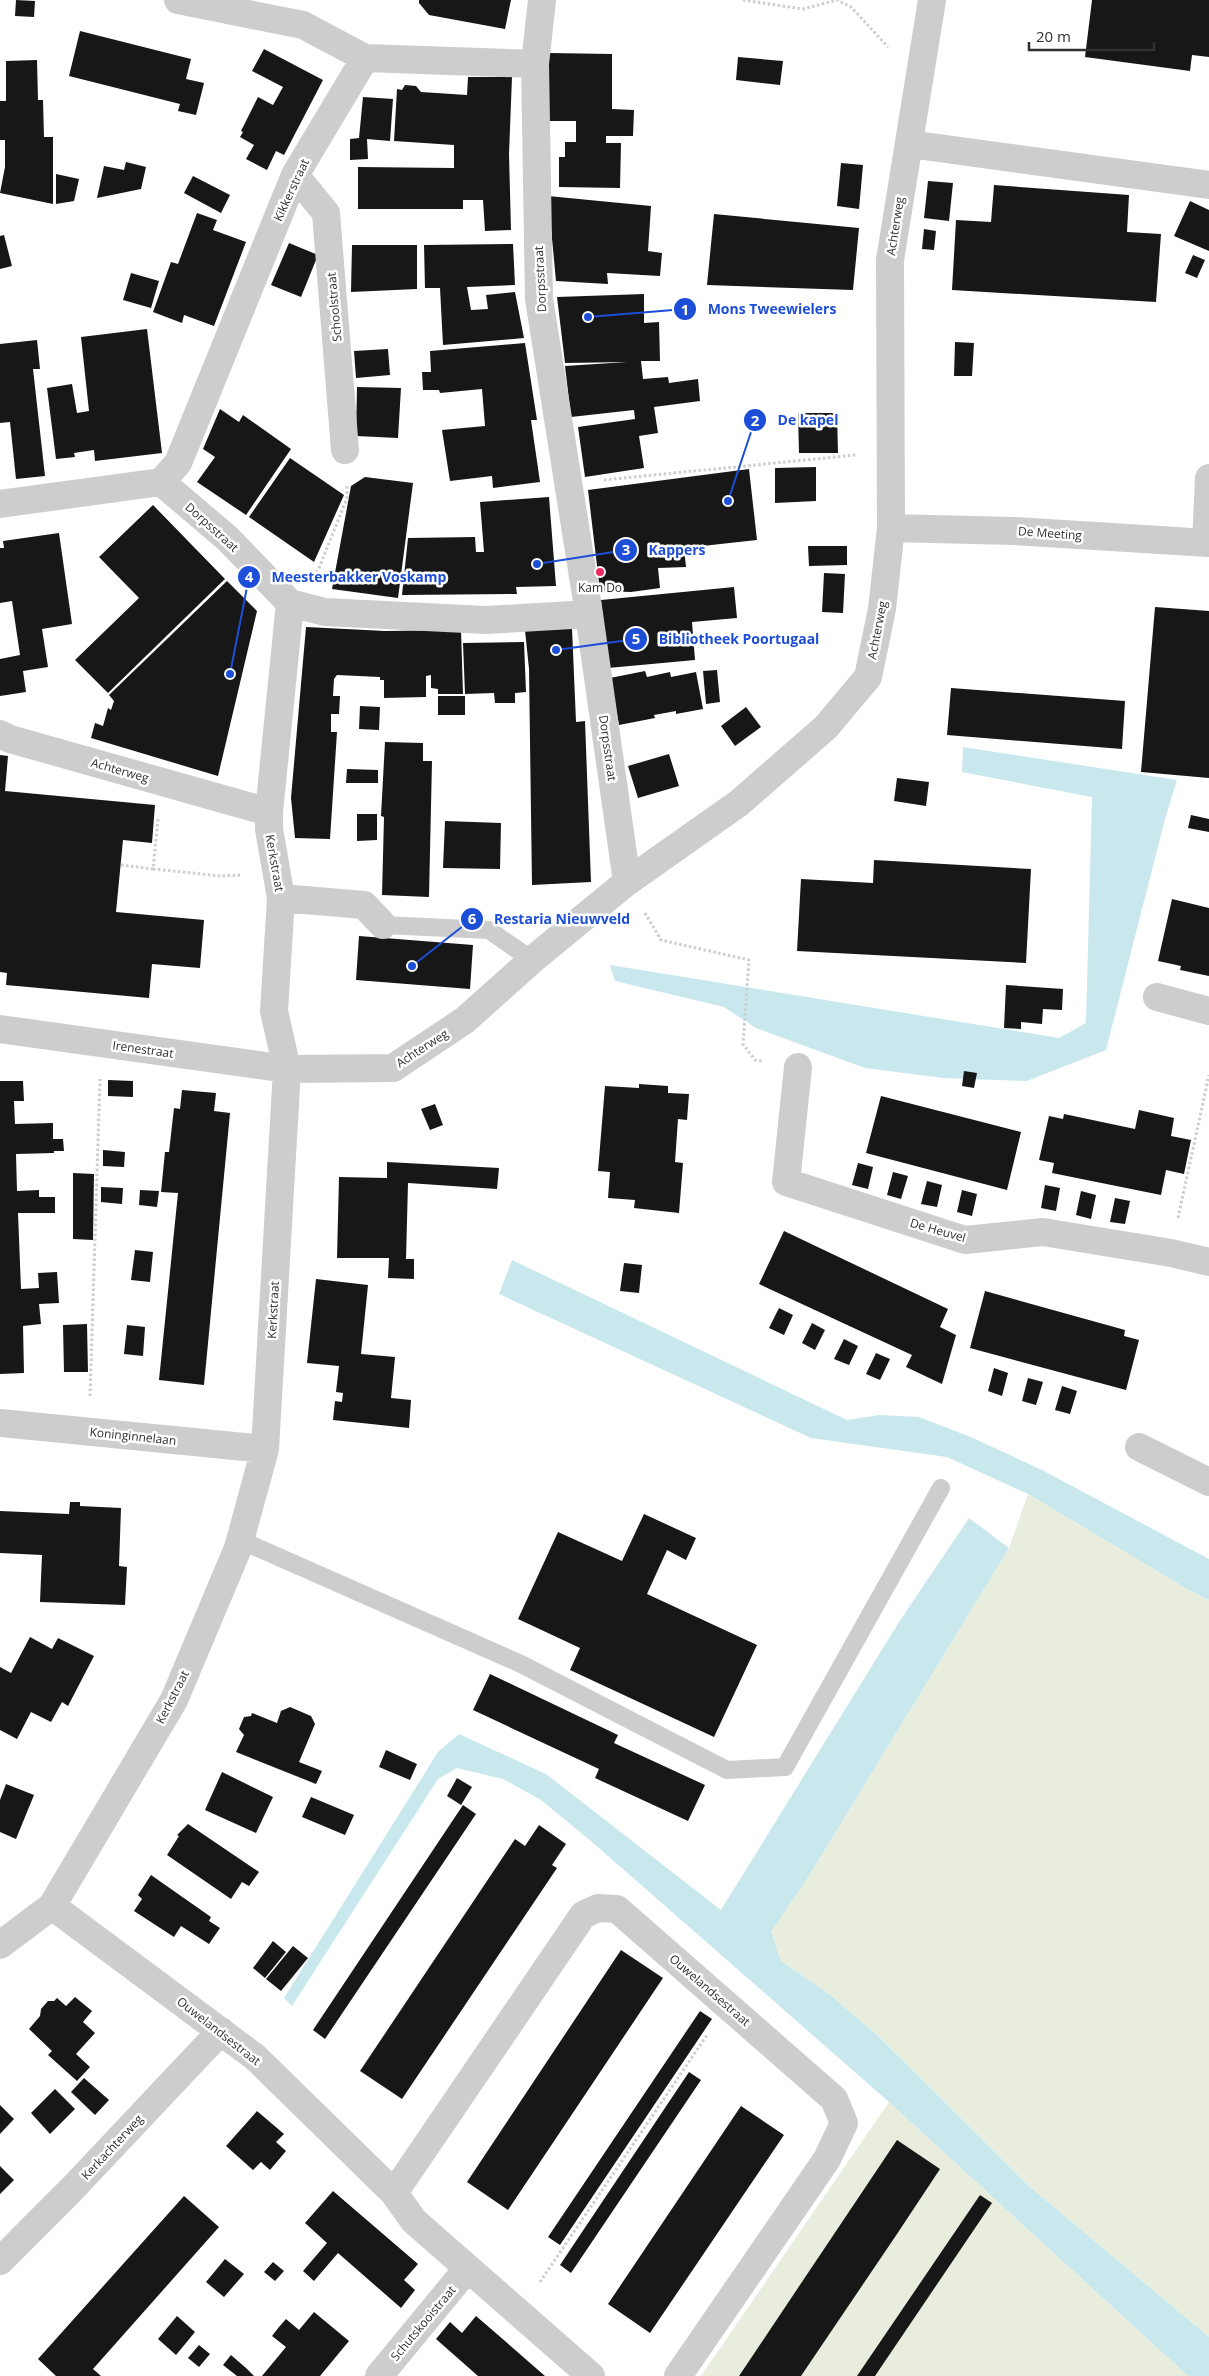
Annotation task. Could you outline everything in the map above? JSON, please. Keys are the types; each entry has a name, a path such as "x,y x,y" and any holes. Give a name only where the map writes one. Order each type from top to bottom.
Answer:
{"street":[{"path":"178,0 303,25 365,58 535,64"},
{"name":"Dorpsstraat","path":"542,0 535,64 539,299 590,614 627,882"},
{"name":"Achterweg","path":"286,1069 393,1068 466,1020 532,960 627,882 739,803 826,727 868,677 882,610 891,528 890,260 932,0"},
{"name":"Kikkerstraat","path":"161,482 178,462 296,175 365,58"},
{"path":"909,144 1209,185"},
{"name":"Schoolstraat","path":"296,175 326,213 345,450"},
{"path":"1207,543 1209,478"},
{"path":"0,504 161,482"},
{"name":"Dorpsstraat","path":"161,482 227,538 290,603"},
{"name":"De Meeting","path":"891,528 1014,531 1207,543"},
{"path":"290,603 325,612 486,620 590,614"},
{"name":"Kerkstraat","path":"0,1945 52,1906 174,1700 240,1540 265,1448 286,1069 274,1011 281,898 269,821 290,603"},
{"name":"Achterweg","path":"0,734 10,739 269,821"},
{"path":"281,898 364,905 383,925"},
{"path":"1157,997 1209,1011"},
{"name":"Irenestraat","path":"0,1029 286,1069"},
{"name":"De Heuvel","path":"798,1067 786,1182 965,1240 1043,1232 1170,1253 1209,1262"},
{"name":"Koninginnelaan","path":"0,1423 265,1448"},
{"path":"1138,1447 1209,1482"},
{"name":"Ouwelandsestraat","path":"52,1906 255,2057 394,2193 414,2221 467,2269 520,2312 590,2376"},
{"name":"Ouwelandsestraat","path":"394,2193 583,1915 598,1908 617,1909 834,2099 844,2123 827,2159 678,2376"},
{"name":"Kerkachterweg","path":"0,2261 71,2190 221,2031"},
{"name":"Schutskooistraat","path":"379,2376 467,2269"}],"lane":[{"path":"383,925 488,930 532,960"},
{"path":"240,1540 522,1664 727,1770 784,1767 941,1488"}],"path":[{"path":"743,0 803,9 836,0 851,7 892,51 923,60"},
{"path":"290,603 319,571 347,498 345,450"},
{"path":"568,484 717,467 891,452"},
{"path":"153,869 156,843"},
{"path":"121,866 221,876"},
{"path":"627,882 661,940 749,960 743,1044"},
{"path":"87,1431 92,1370 101,1064 99,1043"},
{"path":"1170,1253 1209,1075"},
{"path":"520,2312 719,2018 730,2007"}],"green space":[{"path":"1028,1494 1209,1600 1209,2337 1030,2187 876,2034 829,1994 781,1961 771,1932 807,1879 1009,1548"},
{"path":"889,2102 1188,2376 701,2376"}],"water":[{"path":"963,747 1177,780 1165,819 1106,1050 1027,1081 943,1078 865,1068 756,1028 724,1007 615,981 610,965 1059,1038 1086,1023 1092,797 962,772"},
{"path":"512,1260 847,1420 879,1415 919,1417 973,1438 1042,1470 1209,1559 1209,1600 1028,1494 947,1457 811,1438 499,1294"},
{"path":"969,1518 1009,1548 807,1879 771,1932 781,1961 829,1994 876,2034 1030,2187 1209,2337 1209,2376 1188,2376 889,2102 592,1842 541,1800 503,1779 457,1768 438,1779 292,2006 284,1998 438,1752 459,1734 546,1774 721,1910 899,1622"}],"building":[{"path":"16,0 35,1 34,17 15,16"},
{"path":"419,0 511,0 505,29 429,15 419,3"},
{"path":"1092,0 1209,0 1209,57 1192,55 1190,71 1085,57"},
{"path":"80,31 191,59 186,79 204,83 196,115 178,111 180,104 69,76"},
{"path":"264,49 323,80 284,155 276,151 267,170 246,159 254,145 240,137 243,132 241,131 258,97 273,105 283,87 252,71"},
{"path":"549,53 612,54 612,109 634,110 633,136 606,136 606,143 621,143 620,188 559,187 559,157 565,157 565,142 576,142 576,121 548,121"},
{"path":"738,57 783,61 780,85 736,80"},
{"path":"37,60 38,100 43,100 44,137 53,137 53,204 0,193 5,167 5,140 0,140 0,101 6,101 6,61"},
{"path":"468,77 512,77 509,154 511,230 485,231 483,200 463,200 463,209 358,209 358,167 454,168 454,145 394,141 397,89 402,90 405,85 416,86 421,92 467,95"},
{"path":"363,97 393,99 390,141 367,139 368,159 350,160 350,139 359,138"},
{"path":"126,162 146,167 141,189 97,198 104,166 124,170"},
{"path":"841,163 863,165 859,209 837,206"},
{"path":"56,174 79,179 74,201 56,204"},
{"path":"193,176 230,195 221,213 184,193"},
{"path":"928,181 953,183 949,221 924,218"},
{"path":"994,185 1129,195 1127,232 1161,234 1156,302 952,290 956,220 991,222"},
{"path":"548,196 651,206 648,251 662,253 660,276 607,273 608,284 556,281"},
{"path":"1190,201 1209,210 1209,251 1174,236"},
{"path":"197,213 217,220 213,230 246,242 214,326 184,315 182,323 153,312 171,262 178,264"},
{"path":"714,214 859,228 853,290 707,285"},
{"path":"924,229 936,231 934,250 922,249"},
{"path":"4,235 12,266 0,269 0,236"},
{"path":"289,243 318,255 301,297 271,285"},
{"path":"513,244 515,285 467,287 471,310 488,309 486,295 515,292 524,338 443,345 440,288 425,288 424,245"},
{"path":"352,245 417,245 417,289 351,292"},
{"path":"1193,255 1205,260 1197,278 1185,273"},
{"path":"131,273 159,281 151,308 123,300"},
{"path":"644,294 644,323 659,322 660,361 641,361 643,379 668,377 669,383 698,379 700,401 654,407 658,433 639,436 644,468 585,477 578,427 635,419 634,410 571,417 565,366 627,362 565,363 557,297"},
{"path":"147,329 162,453 95,461 94,450 74,453 75,457 56,459 47,388 72,384 77,413 89,411 81,337"},
{"path":"37,340 40,369 33,369 45,476 16,479 10,422 0,423 0,344"},
{"path":"955,342 974,343 972,376 954,376"},
{"path":"525,343 537,420 531,420 540,482 493,488 492,476 450,481 442,430 485,426 482,389 440,393 439,390 423,390 422,372 431,372 430,351"},
{"path":"388,349 390,375 356,378 354,351"},
{"path":"357,387 401,388 398,438 356,436"},
{"path":"220,409 239,422 243,415 291,449 246,515 197,482 215,457 203,449"},
{"path":"798,413 837,413 838,453 799,453"},
{"path":"290,458 344,495 314,562 249,517"},
{"path":"816,467 816,501 775,503 775,468"},
{"path":"749,469 757,540 684,548 686,567 658,568 660,588 631,592 600,591 588,490"},
{"path":"365,477 413,483 398,598 332,589 351,486"},
{"path":"549,497 556,586 516,587 517,594 402,595 408,538 475,537 476,552 484,552 480,502"},
{"path":"153,505 225,579 108,693 75,660 139,598 99,557"},
{"path":"59,533 72,624 42,629 48,667 23,671 26,692 0,696 0,659 20,655 12,601 0,603 0,548 4,548 3,541"},
{"path":"808,546 847,546 847,565 809,566"},
{"path":"824,573 845,574 843,613 822,612"},
{"path":"227,581 257,611 218,776 91,738 95,723 103,726 108,708 111,710 114,701 109,695"},
{"path":"734,587 737,618 692,622 695,660 608,668 601,600"},
{"path":"1155,607 1209,611 1209,778 1141,772"},
{"path":"306,627 385,631 461,630 463,694 438,694 438,689 431,688 431,675 426,676 426,697 384,698 384,680 380,680 380,677 337,675 334,679 333,696 340,696 339,714 331,714 331,732 337,732 330,839 295,838 291,798"},
{"path":"572,628 576,722 585,721 591,882 532,885 529,669 525,630"},
{"path":"524,642 526,692 515,693 515,703 495,703 494,693 465,694 463,643"},
{"path":"717,670 720,702 706,704 703,671"},
{"path":"645,671 647,677 670,672 671,677 696,672 703,709 676,714 676,711 654,715 655,718 619,725 610,678"},
{"path":"951,688 1125,701 1122,749 947,735"},
{"path":"438,696 465,696 465,715 438,715"},
{"path":"360,706 380,707 379,730 359,729"},
{"path":"746,707 761,727 735,746 721,726"},
{"path":"385,742 423,743 423,761 432,761 429,897 382,895 384,817 381,816"},
{"path":"669,754 679,786 638,798 628,766"},
{"path":"0,755 8,756 5,791 155,805 152,843 123,840 116,912 204,920 200,968 152,964 149,998 6,985 7,973 0,972"},
{"path":"347,769 378,770 378,783 346,783"},
{"path":"897,778 929,782 926,806 894,801"},
{"path":"357,814 377,814 377,840 357,841"},
{"path":"1191,815 1209,819 1209,832 1188,828"},
{"path":"445,821 501,823 500,869 443,868"},
{"path":"874,860 1031,869 1026,963 797,951 801,879 873,883"},
{"path":"1172,899 1209,908 1209,976 1180,970 1181,966 1158,961"},
{"path":"359,936 473,945 470,989 356,980"},
{"path":"1006,985 1063,989 1062,1010 1043,1009 1042,1024 1021,1022 1021,1029 1004,1028"},
{"path":"964,1071 977,1073 974,1088 962,1086"},
{"path":"108,1080 133,1081 133,1097 108,1096"},
{"path":"0,1081 23,1081 24,1101 14,1101 15,1124 53,1123 53,1139 63,1139 64,1151 16,1154 17,1191 39,1190 39,1197 55,1197 55,1213 18,1213 21,1289 39,1288 38,1273 57,1272 59,1303 39,1304 41,1324 23,1326 24,1373 0,1374"},
{"path":"639,1084 668,1086 668,1093 689,1094 687,1120 678,1119 675,1162 683,1163 679,1213 634,1208 635,1200 608,1198 610,1172 598,1171 605,1086 639,1088"},
{"path":"182,1090 216,1093 214,1111 230,1113 204,1385 159,1380 178,1193 161,1192 165,1152 169,1152 174,1108 180,1109"},
{"path":"881,1096 1021,1132 1007,1190 866,1153"},
{"path":"435,1104 443,1125 430,1130 421,1109"},
{"path":"1139,1110 1174,1118 1171,1136 1191,1140 1184,1174 1166,1170 1161,1195 1052,1173 1054,1163 1039,1160 1049,1116 1063,1119 1064,1114 1135,1129"},
{"path":"103,1150 125,1152 124,1167 103,1166"},
{"path":"387,1162 499,1168 497,1189 408,1183 406,1259 414,1259 414,1279 388,1278 389,1258 337,1258 339,1177 387,1178"},
{"path":"858,1163 873,1167 868,1189 852,1185"},
{"path":"893,1172 908,1176 901,1199 887,1195"},
{"path":"73,1173 94,1174 93,1240 73,1239"},
{"path":"927,1181 942,1185 937,1207 921,1204"},
{"path":"1045,1185 1060,1188 1056,1211 1041,1208"},
{"path":"101,1187 123,1188 122,1204 101,1202"},
{"path":"140,1190 159,1191 157,1207 139,1205"},
{"path":"962,1190 977,1194 972,1216 957,1212"},
{"path":"1081,1191 1096,1195 1091,1219 1076,1215"},
{"path":"1115,1198 1130,1201 1125,1224 1110,1222"},
{"path":"784,1231 948,1309 940,1327 956,1335 942,1384 906,1367 912,1355 759,1284"},
{"path":"135,1250 153,1252 150,1282 131,1280"},
{"path":"624,1263 642,1265 639,1293 620,1291"},
{"path":"316,1279 368,1285 361,1354 395,1357 391,1398 411,1400 409,1428 333,1420 335,1401 342,1402 343,1393 336,1392 339,1366 307,1363"},
{"path":"985,1291 1125,1330 1124,1336 1139,1340 1126,1390 970,1348"},
{"path":"779,1308 793,1315 784,1335 769,1328"},
{"path":"812,1323 825,1330 815,1350 802,1343"},
{"path":"87,1324 88,1372 64,1372 63,1325"},
{"path":"127,1325 145,1327 143,1356 124,1354"},
{"path":"844,1339 858,1346 849,1365 834,1359"},
{"path":"876,1353 890,1359 880,1380 866,1374"},
{"path":"994,1368 1008,1373 1002,1396 988,1391"},
{"path":"1028,1378 1043,1382 1036,1405 1022,1401"},
{"path":"1062,1386 1077,1391 1070,1414 1055,1410"},
{"path":"70,1502 80,1502 80,1506 121,1508 119,1566 127,1567 125,1605 40,1602 42,1555 0,1553 0,1511 69,1514"},
{"path":"644,1514 696,1538 686,1560 667,1550 647,1594 757,1645 714,1737 570,1670 580,1648 518,1619 558,1532 622,1561"},
{"path":"30,1637 52,1649 58,1638 94,1656 68,1706 62,1702 51,1722 31,1712 17,1739 0,1730 0,1667 11,1673"},
{"path":"490,1674 618,1735 614,1743 705,1785 688,1821 595,1778 599,1769 473,1710"},
{"path":"290,1707 311,1716 315,1724 299,1762 322,1771 316,1784 236,1752 244,1735 239,1729 244,1717 251,1716 252,1713 277,1723 281,1711"},
{"path":"386,1750 417,1764 410,1780 379,1767"},
{"path":"222,1772 273,1797 256,1833 205,1810"},
{"path":"457,1778 472,1787 461,1805 447,1796"},
{"path":"6,1784 34,1795 16,1839 0,1832 0,1800"},
{"path":"311,1797 354,1815 345,1835 302,1817"},
{"path":"463,1805 476,1814 325,2039 313,2030"},
{"path":"188,1824 259,1872 249,1886 242,1882 231,1899 167,1855 179,1836 177,1835"},
{"path":"539,1825 566,1844 552,1865 557,1868 402,2099 360,2071 515,1839 525,1846"},
{"path":"151,1875 211,1917 209,1921 220,1928 209,1944 181,1926 174,1937 134,1911 142,1899 138,1895"},
{"path":"273,1941 286,1952 265,1978 253,1968"},
{"path":"293,1946 308,1958 281,1991 266,1979"},
{"path":"621,1950 663,1978 508,2210 467,2182"},
{"path":"75,1997 92,2011 83,2022 95,2033 76,2054 90,2067 77,2081 48,2055 52,2051 29,2029 40,2016 41,2009 48,2001 54,2001 57,1998 66,2006"},
{"path":"700,2011 712,2019 560,2245 548,2237"},
{"path":"689,2072 701,2080 571,2273 560,2265"},
{"path":"84,2078 109,2100 95,2115 71,2092"},
{"path":"55,2089 75,2109 50,2134 31,2113"},
{"path":"0,2105 14,2119 0,2134"},
{"path":"741,2106 784,2135 650,2333 608,2304"},
{"path":"257,2111 284,2134 276,2142 286,2151 270,2170 261,2162 253,2170 226,2146"},
{"path":"897,2140 940,2169 897,2234 801,2376 739,2376"},
{"path":"0,2166 14,2180 0,2194"},
{"path":"333,2191 418,2264 404,2280 415,2290 401,2308 338,2253 314,2281 303,2271 327,2243 305,2223"},
{"path":"980,2195 992,2203 875,2376 857,2376"},
{"path":"184,2196 219,2227 93,2369 101,2376 56,2376 38,2359"},
{"path":"225,2259 244,2274 224,2297 206,2282"},
{"path":"273,2262 284,2271 275,2281 264,2272"},
{"path":"314,2312 349,2341 320,2376 262,2376 286,2347 272,2336 279,2327 286,2319 299,2330"},
{"path":"177,2316 195,2332 176,2355 158,2339"},
{"path":"476,2316 545,2376 478,2376 436,2339 450,2322 462,2333"},
{"path":"199,2345 210,2354 199,2367 188,2358"},
{"path":"231,2355 254,2376 237,2376 223,2365"}],"place":[{"name":"Mons Tweewielers","path":"588,317"},
{"name":"De kapel","path":"728,501"},
{"name":"Kappers","path":"537,564"},
{"name":"Kam Do","path":"600,572"},
{"name":"Bibliotheek Poortugaal","path":"556,650"},
{"name":"Meesterbakker Voskamp","path":"230,674"},
{"name":"Restaria Nieuwveld","path":"412,966"}]}
